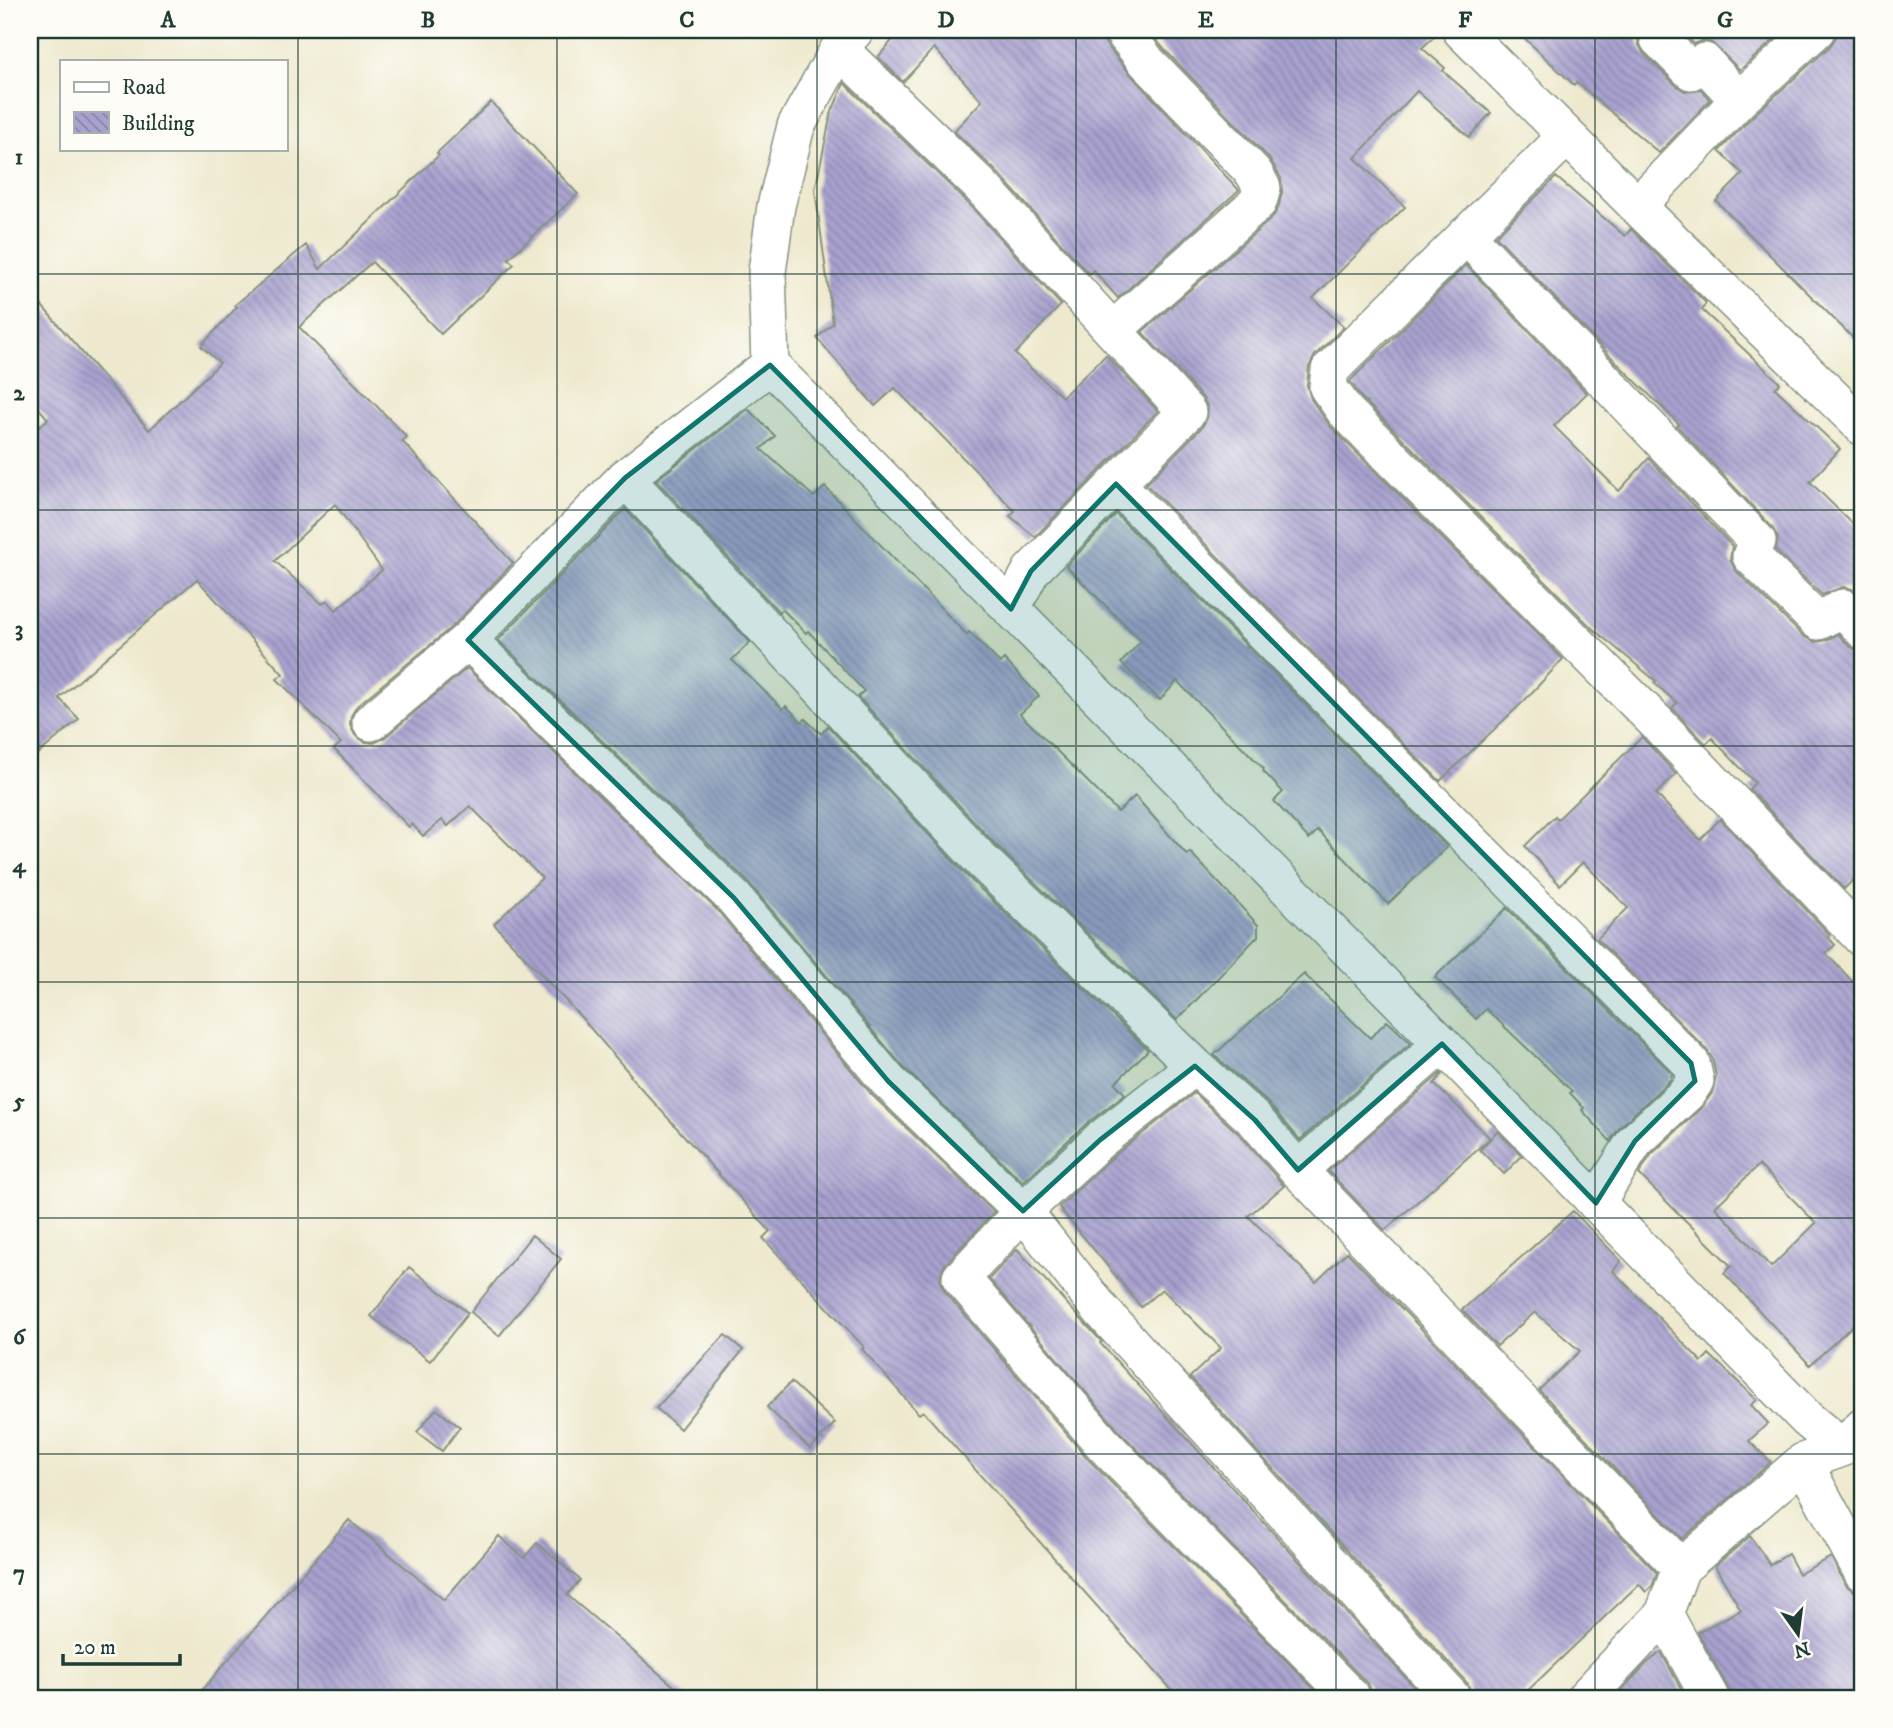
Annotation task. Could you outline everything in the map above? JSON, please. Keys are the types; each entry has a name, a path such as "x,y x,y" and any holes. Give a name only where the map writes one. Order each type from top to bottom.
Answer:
{"street":[{"path":"1113,330 1258,202 1262,188 1254,173 1147,62 1122,30"},
{"path":"1461,30 1863,427"},
{"path":"1664,30 1659,39 1691,71 1704,62 1739,100"},
{"path":"1637,206 1739,100 1816,30"},
{"path":"1011,609 1031,571 1187,412 847,39 796,126 776,206 767,272 770,365 1011,609 1442,1044 1807,1419 1852,1437"},
{"path":"1567,136 1330,370 1328,387 1345,411 1659,726 1863,939"},
{"path":"1466,235 1757,541 1751,556 1818,621 1843,608 1863,630"},
{"path":"371,722 468,640 625,478 770,365"},
{"path":"625,478 982,861 1195,1066 1255,1120 1298,1170 1681,1568"},
{"path":"1116,484 1691,1063 1696,1081 1687,1093 1635,1141 1596,1203"},
{"path":"468,640 734,898 888,1081 1023,1211 1101,1311 1451,1698"},
{"path":"1298,1170 1442,1044"},
{"path":"1195,1066 1100,1140 1023,1211 961,1278 1104,1445 1352,1698"},
{"path":"1585,1698 1664,1614 1681,1568 1803,1462 1852,1437"},
{"path":"1803,1462 1863,1573"},
{"path":"1664,1614 1710,1698"}],"highlighted area":[{"path":"770,365 1011,609 1031,571 1116,484 1691,1063 1695,1081 1635,1141 1596,1203 1442,1044 1298,1170 1255,1120 1195,1066 1100,1140 1023,1211 888,1081 734,898 468,640 625,478"}],"building":[{"path":"901,30 1102,30 1105,43 1131,75 1239,190 1118,298 1093,270 1089,274 996,171 954,131 982,101 934,48 903,82 878,57"},
{"path":"1148,30 1441,30 1422,48 1445,68 1443,71 1491,113 1469,137 1417,91 1355,158 1405,207 1313,298 1344,327 1315,355 1309,367 1307,385 1311,399 1330,426 1563,659 1524,701 1440,781 1146,484 1202,427 1208,408 1203,398 1142,332 1272,218 1282,193 1281,178 1269,158"},
{"path":"1516,30 1640,30 1638,43 1644,54 1677,86 1685,91 1701,89 1710,100 1659,153 1576,82 1574,85"},
{"path":"1685,30 1785,30 1740,70 1712,43 1702,41 1694,44 1684,34"},
{"path":"1836,30 1863,30 1863,348 1716,201 1743,174 1719,151 1754,115 1830,46 1836,37"},
{"path":"844,83 965,200 1061,305 1015,354 1062,397 1106,355 1158,411 1035,537 1010,516 1015,511 895,388 875,406 817,338 833,323 815,190 831,114"},
{"path":"491,102 578,194 508,259 514,264 441,334 372,262 299,327 407,437 402,441 513,563 454,625 357,706 351,716 350,725 355,735 365,742 374,743 384,738 467,668 719,912 872,1095 994,1212 945,1264 940,1282 945,1292 1089,1460 1323,1698 1179,1698 923,1411 919,1414 862,1349 864,1347 763,1238 770,1231 630,1076 579,1015 494,924 542,878 470,806 448,826 442,820 423,836 412,824 409,827 334,749 341,743 277,679 283,674 197,579 59,698 79,719 30,761 30,435 48,419 30,398 30,292 149,430 220,363 201,346 237,307 235,305 306,245 320,269 439,155 437,153","holes":["335,504 382,570 336,610 327,600 322,604 275,561"]},
{"path":"1556,177 1625,236 1631,229 1706,303 1702,310 1780,383 1775,388 1840,449 1810,482 1863,534 1863,599 1852,589 1843,587 1822,595 1776,551 1778,538 1772,527 1677,426 1679,424 1496,236"},
{"path":"1466,265 1587,393 1554,426 1619,491 1649,458 1732,546 1730,560 1736,571 1803,636 1816,642 1838,634 1848,645 1856,650 1863,650 1863,870 1844,889 1749,789 1755,783 1712,738 1706,744 1672,708 1677,703 1654,683 1656,681 1592,628 1361,397 1350,381"},
{"path":"748,409 775,436 761,449 814,497 825,487 967,635 969,632 1000,663 1004,659 1039,696 1020,714 1118,812 1135,796 1187,855 1190,852 1258,925 1258,936 1177,1020 997,846 858,697 864,691 808,631 806,633 782,609 779,612 656,480"},
{"path":"625,509 750,642 732,660 783,709 786,706 802,722 805,719 821,734 828,726 967,876 1148,1050 1115,1083 1125,1094 1086,1124 1023,1182 903,1067 749,883 498,640"},
{"path":"1116,514 1447,847 1388,904 1318,830 1309,839 1274,801 1283,792 1264,769 1177,681 1160,700 1121,663 1141,641 1066,566"},
{"path":"1642,737 1676,774 1656,794 1700,840 1720,819 1830,935 1828,937 1835,945 1826,953 1863,993 1863,1316 1810,1365 1724,1273 1731,1266 1639,1174 1651,1155 1701,1108 1712,1093 1716,1076 1712,1058 1597,939 1628,908 1583,862 1560,885 1525,846 1555,816 1558,819","holes":["1759,1165 1816,1223 1771,1267 1715,1207"]},
{"path":"1507,908 1672,1073 1671,1079 1621,1126 1610,1141 1582,1110 1584,1108 1570,1093 1572,1091 1486,1009 1476,1019 1435,977"},
{"path":"1304,974 1370,1038 1387,1021 1411,1043 1300,1140 1269,1104 1214,1055"},
{"path":"1441,1073 1434,1084 1490,1138 1385,1230 1328,1171"},
{"path":"1194,1093 1240,1135 1284,1186 1248,1216 1316,1282 1347,1252 1657,1573 1652,1586 1646,1592 1639,1584 1520,1698 1472,1698 1468,1684 1190,1377 1221,1348 1162,1289 1141,1307 1059,1207 1114,1156"},
{"path":"1497,1131 1522,1156 1504,1174 1480,1150"},
{"path":"1573,1211 1621,1261 1613,1271 1702,1362 1709,1354 1757,1400 1751,1405 1768,1423 1749,1441 1771,1462 1682,1539 1539,1390 1580,1351 1535,1312 1497,1346 1462,1310"},
{"path":"532,1235 561,1259 499,1336 471,1312"},
{"path":"1017,1249 1424,1698 1372,1698 1367,1683 1119,1431 989,1279"},
{"path":"409,1267 468,1313 430,1361 371,1316"},
{"path":"725,1335 743,1350 680,1429 656,1408"},
{"path":"791,1382 835,1423 810,1449 767,1407"},
{"path":"436,1409 460,1427 442,1451 417,1432"},
{"path":"349,1520 444,1600 499,1536 524,1558 537,1543 580,1580 567,1595 688,1698 195,1698"},
{"path":"1750,1536 1770,1565 1788,1554 1799,1574 1831,1557 1845,1584 1853,1591 1863,1594 1863,1698 1731,1698 1698,1632 1741,1610 1715,1566"},
{"path":"1661,1652 1686,1698 1614,1698 1646,1664"}]}
